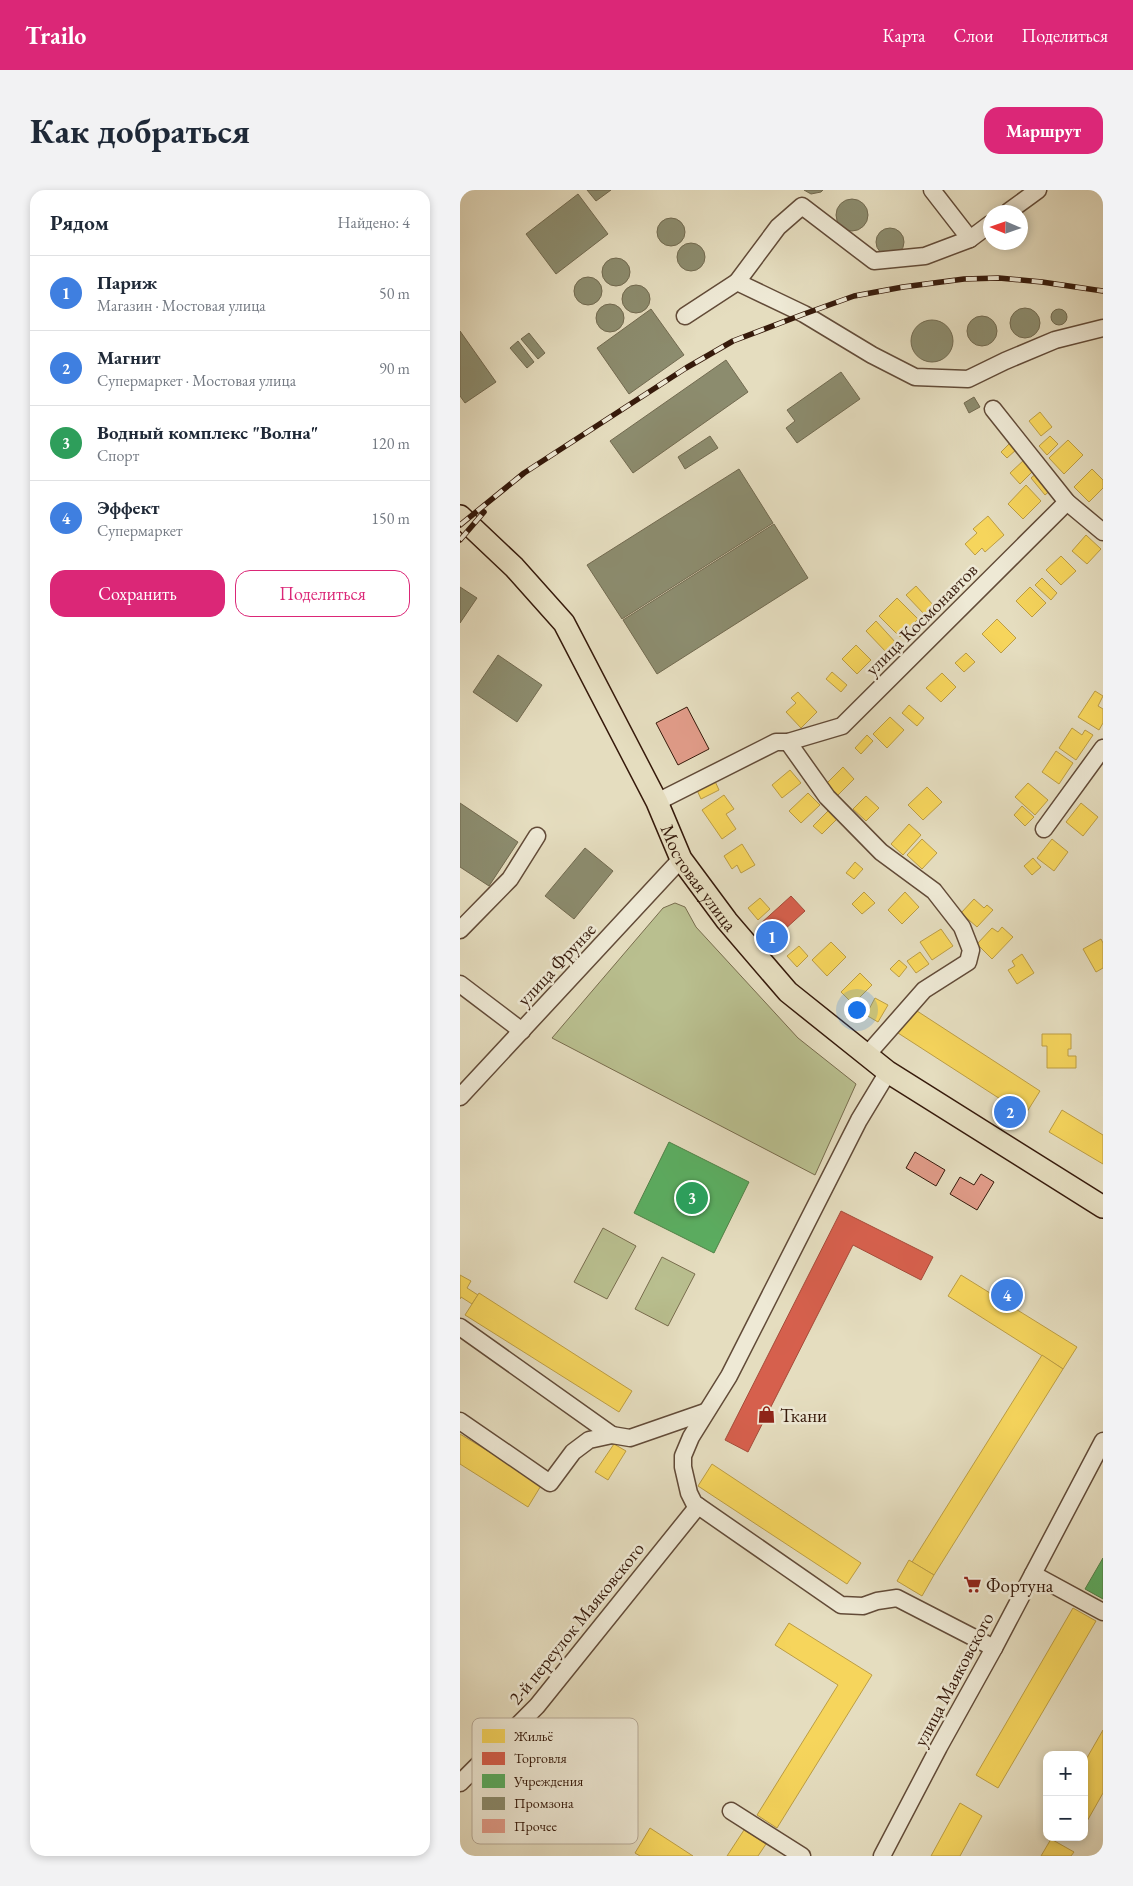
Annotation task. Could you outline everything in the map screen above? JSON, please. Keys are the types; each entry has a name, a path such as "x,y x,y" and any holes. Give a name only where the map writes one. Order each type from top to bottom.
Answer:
{"main road":[{"name":"Мостовая улица","path":"460,516 514,567 564,623 657,802 681,859 728,921 788,992 888,1072 1103,1207"}],"street":[{"path":"932,190 970,239"},
{"path":"1018,205 1038,190"},
{"path":"685,316 737,282 778,228 802,206 874,261 925,256 970,239 983,229"},
{"path":"737,282 804,314 872,356 915,377 968,379 1005,360 1055,340 1103,328"},
{"path":"993,409 1067,502 1103,532"},
{"name":"улица Космонавтов","path":"657,802 776,742 788,742 842,726 1067,502"},
{"path":"788,742 827,797 881,852 934,891 962,927 971,950 968,962 924,990 866,1056"},
{"path":"1044,829 1103,748"},
{"path":"460,930 510,879 537,836"},
{"name":"улица Фрунзе","path":"460,1097 681,859"},
{"path":"460,984 522,1031"},
{"path":"888,1072 859,1120 728,1376 691,1437 683,1456 683,1467 689,1493 694,1503 841,1606 864,1606 877,1601 897,1598 994,1648"},
{"path":"460,1327 612,1434 630,1438 705,1412"},
{"path":"460,1420 550,1483 573,1452 583,1444 589,1440 612,1434"},
{"name":"улица Маяковского","path":"882,1856 1103,1441"},
{"name":"2-й переулок Маяковского","path":"525,1718 537,1706 698,1506"},
{"path":"1033,1574 1103,1612"},
{"name":"2-й переулок Маяковского","path":"460,1783 472,1771"},
{"path":"731,1811 802,1856"}],"green space":[{"path":"675,903 685,907 696,927 798,1038 856,1084 815,1175 552,1038 663,908"},
{"path":"603,1228 636,1246 607,1299 574,1282"},
{"path":"662,1257 695,1274 668,1326 635,1309"}],"building: Жильё":[{"path":"1040,412 1052,427 1041,436 1029,421"},
{"path":"1050,436 1058,444 1047,455 1039,446"},
{"path":"1068,440 1083,455 1064,474 1049,458"},
{"path":"1011,442 1017,449 1007,458 1001,452"},
{"path":"1025,459 1035,469 1020,484 1010,473"},
{"path":"1092,469 1103,480 1103,488 1089,502 1074,487"},
{"path":"1038,472 1052,489 1045,495 1031,478"},
{"path":"1026,485 1041,501 1023,519 1008,504"},
{"path":"988,516 1004,535 985,552 982,548 975,555 965,544 977,533 973,529"},
{"path":"1086,535 1101,549 1087,564 1072,551"},
{"path":"1061,556 1076,571 1061,585 1046,570"},
{"path":"1042,578 1057,593 1051,600 1035,585"},
{"path":"916,586 934,606 925,615 906,595"},
{"path":"1030,587 1046,603 1032,617 1016,601"},
{"path":"897,598 918,619 900,637 879,616"},
{"path":"997,619 1016,638 1001,653 982,634"},
{"path":"876,621 897,644 887,653 866,631"},
{"path":"856,645 871,660 857,674 842,659"},
{"path":"966,653 975,662 964,672 955,663"},
{"path":"832,672 847,685 841,692 826,679"},
{"path":"942,673 956,687 941,702 926,688"},
{"path":"1095,691 1103,696 1098,706 1103,709 1103,723 1099,730 1078,717"},
{"path":"798,692 817,712 801,728 786,712 796,703 791,698"},
{"path":"909,705 924,718 917,726 902,713"},
{"path":"890,717 904,730 887,748 873,734"},
{"path":"1072,728 1082,735 1085,730 1093,735 1076,760 1059,748"},
{"path":"867,735 873,741 861,754 855,748"},
{"path":"1056,751 1073,763 1059,784 1042,772"},
{"path":"843,767 854,779 836,797 825,785"},
{"path":"790,770 801,783 782,798 772,785"},
{"path":"714,779 719,790 701,799 696,788"},
{"path":"1028,783 1048,800 1035,815 1015,797"},
{"path":"927,787 942,802 923,820 908,805"},
{"path":"808,793 820,805 801,823 789,811"},
{"path":"724,795 734,809 726,814 736,829 722,839 702,810"},
{"path":"866,796 879,808 866,821 853,809"},
{"path":"1081,803 1098,817 1083,836 1066,822"},
{"path":"1022,806 1034,817 1025,826 1014,815"},
{"path":"830,809 838,818 822,834 813,826"},
{"path":"909,824 921,835 903,855 891,844"},
{"path":"922,839 937,853 922,869 907,855"},
{"path":"1052,839 1068,852 1054,871 1037,858"},
{"path":"742,844 755,865 741,873 737,865 732,869 724,856"},
{"path":"1033,858 1041,867 1032,875 1024,866"},
{"path":"855,862 863,869 854,879 846,873"},
{"path":"864,892 875,903 862,914 852,904"},
{"path":"905,892 919,907 902,924 888,910"},
{"path":"760,898 770,909 758,920 748,908"},
{"path":"974,899 984,908 987,905 993,910 977,927 961,913"},
{"path":"1002,927 1013,937 992,959 977,944 992,928 998,932"},
{"path":"941,929 953,946 932,960 920,942"},
{"path":"1101,939 1103,943 1103,968 1096,972 1083,949"},
{"path":"831,942 846,957 827,976 812,960"},
{"path":"799,946 808,956 797,967 787,956"},
{"path":"920,952 929,964 916,973 907,961"},
{"path":"1022,954 1034,973 1017,984 1008,970 1015,966 1012,961"},
{"path":"899,960 907,967 899,977 890,969"},
{"path":"860,973 872,985 853,1004 841,992"},
{"path":"875,998 888,1005 878,1022 866,1015"},
{"path":"914,1009 1040,1091 1025,1115 898,1033"},
{"path":"1042,1034 1071,1034 1071,1049 1068,1049 1068,1056 1076,1056 1076,1068 1047,1068 1047,1046 1042,1046"},
{"path":"1062,1110 1103,1135 1103,1164 1049,1132"},
{"path":"460,1275 471,1281 467,1288 478,1295 472,1304 461,1297 460,1299"},
{"path":"961,1275 1077,1347 1063,1369 948,1296"},
{"path":"479,1293 632,1391 619,1412 465,1315"},
{"path":"1042,1355 1063,1369 934,1575 912,1562"},
{"path":"460,1434 542,1484 528,1507 460,1464"},
{"path":"614,1444 626,1451 608,1480 595,1472"},
{"path":"712,1464 861,1563 847,1584 698,1486"},
{"path":"909,1560 934,1575 922,1596 897,1581"},
{"path":"1073,1608 1096,1621 998,1788 976,1775"},
{"path":"789,1623 872,1675 777,1828 757,1815 838,1685 775,1645"},
{"path":"1103,1730 1103,1793 1088,1819 1088,1796 1088,1756"},
{"path":"960,1803 982,1816 960,1856 931,1856"},
{"path":"650,1828 693,1856 640,1856 635,1853"},
{"path":"744,1830 766,1844 758,1856 727,1856"},
{"path":"1050,1841 1055,1841 1074,1852 1071,1856 1041,1856"}],"building: Торговля":[{"path":"791,896 805,911 773,940 759,925"},
{"path":"841,1211 933,1257 921,1280 853,1245 748,1452 725,1440"}],"building: Учреждения":[{"path":"669,1142 749,1182 714,1253 634,1213"},
{"path":"1103,1558 1103,1599 1085,1589"}],"building: Промзона":[{"path":"587,190 611,190 596,201"},
{"path":"804,190 823,190 811,194"},
{"path":"578,194 608,234 556,274 526,234"},
{"path":"852,199 863,204 868,215 863,226 852,231 841,226 836,215 841,204"},
{"path":"671,218 681,222 685,232 681,242 671,246 661,242 657,232 661,222"},
{"path":"890,228 900,232 904,242 900,252 890,256 880,252 876,242 880,232"},
{"path":"691,243 701,247 705,257 701,267 691,271 681,267 677,257 681,247"},
{"path":"616,258 626,262 630,272 626,282 616,286 606,282 602,272 606,262"},
{"path":"588,277 598,281 602,291 598,301 588,305 578,301 574,291 578,281"},
{"path":"636,285 646,289 650,299 646,309 636,313 626,309 622,299 626,289"},
{"path":"610,304 620,308 624,318 620,328 610,332 600,328 596,318 600,308"},
{"path":"1025,308 1036,312 1040,323 1036,334 1025,338 1014,334 1010,323 1014,312"},
{"path":"651,309 684,355 629,394 597,348"},
{"path":"1059,309 1067,317 1059,325 1051,317"},
{"path":"982,316 993,320 997,331 993,342 982,346 971,342 967,331 971,320"},
{"path":"928,320 936,320 947,326 953,341 947,356 936,362 928,362 917,356 911,345 911,337 917,326"},
{"path":"460,331 496,382 465,403 460,396"},
{"path":"529,333 545,353 538,359 521,339"},
{"path":"518,341 534,362 527,368 510,348"},
{"path":"726,360 748,392 633,473 610,441"},
{"path":"841,372 860,399 797,443 786,428 795,421 787,410"},
{"path":"974,397 980,407 969,413 964,403"},
{"path":"710,436 718,448 685,469 678,457"},
{"path":"739,469 773,523 622,619 587,565"},
{"path":"774,524 808,578 657,674 623,620"},
{"path":"460,587 477,598 460,623"},
{"path":"498,655 542,685 517,722 473,692"},
{"path":"460,803 518,842 489,886 460,867"},
{"path":"585,848 613,871 574,919 545,896"}],"building: Прочее":[{"path":"687,707 709,749 678,765 656,723"},
{"path":"915,1152 945,1170 936,1186 906,1168"},
{"path":"981,1174 994,1182 977,1210 950,1194 960,1177 974,1185"}],"railway":[{"path":"460,525 524,473 686,368 733,341 804,314 854,296 964,279 999,278 1103,291"},
{"path":"460,540 484,512"}],"place":[{"name":"Париж","path":"772,937"},
{"name":"Магнит","path":"1010,1112"},
{"name":"Водный комплекс \"Волна\"","path":"692,1198"},
{"name":"Эффект","path":"1007,1295"},
{"name":"Ткани","path":"766,1415"},
{"name":"Фортуна","path":"972,1585"}]}
